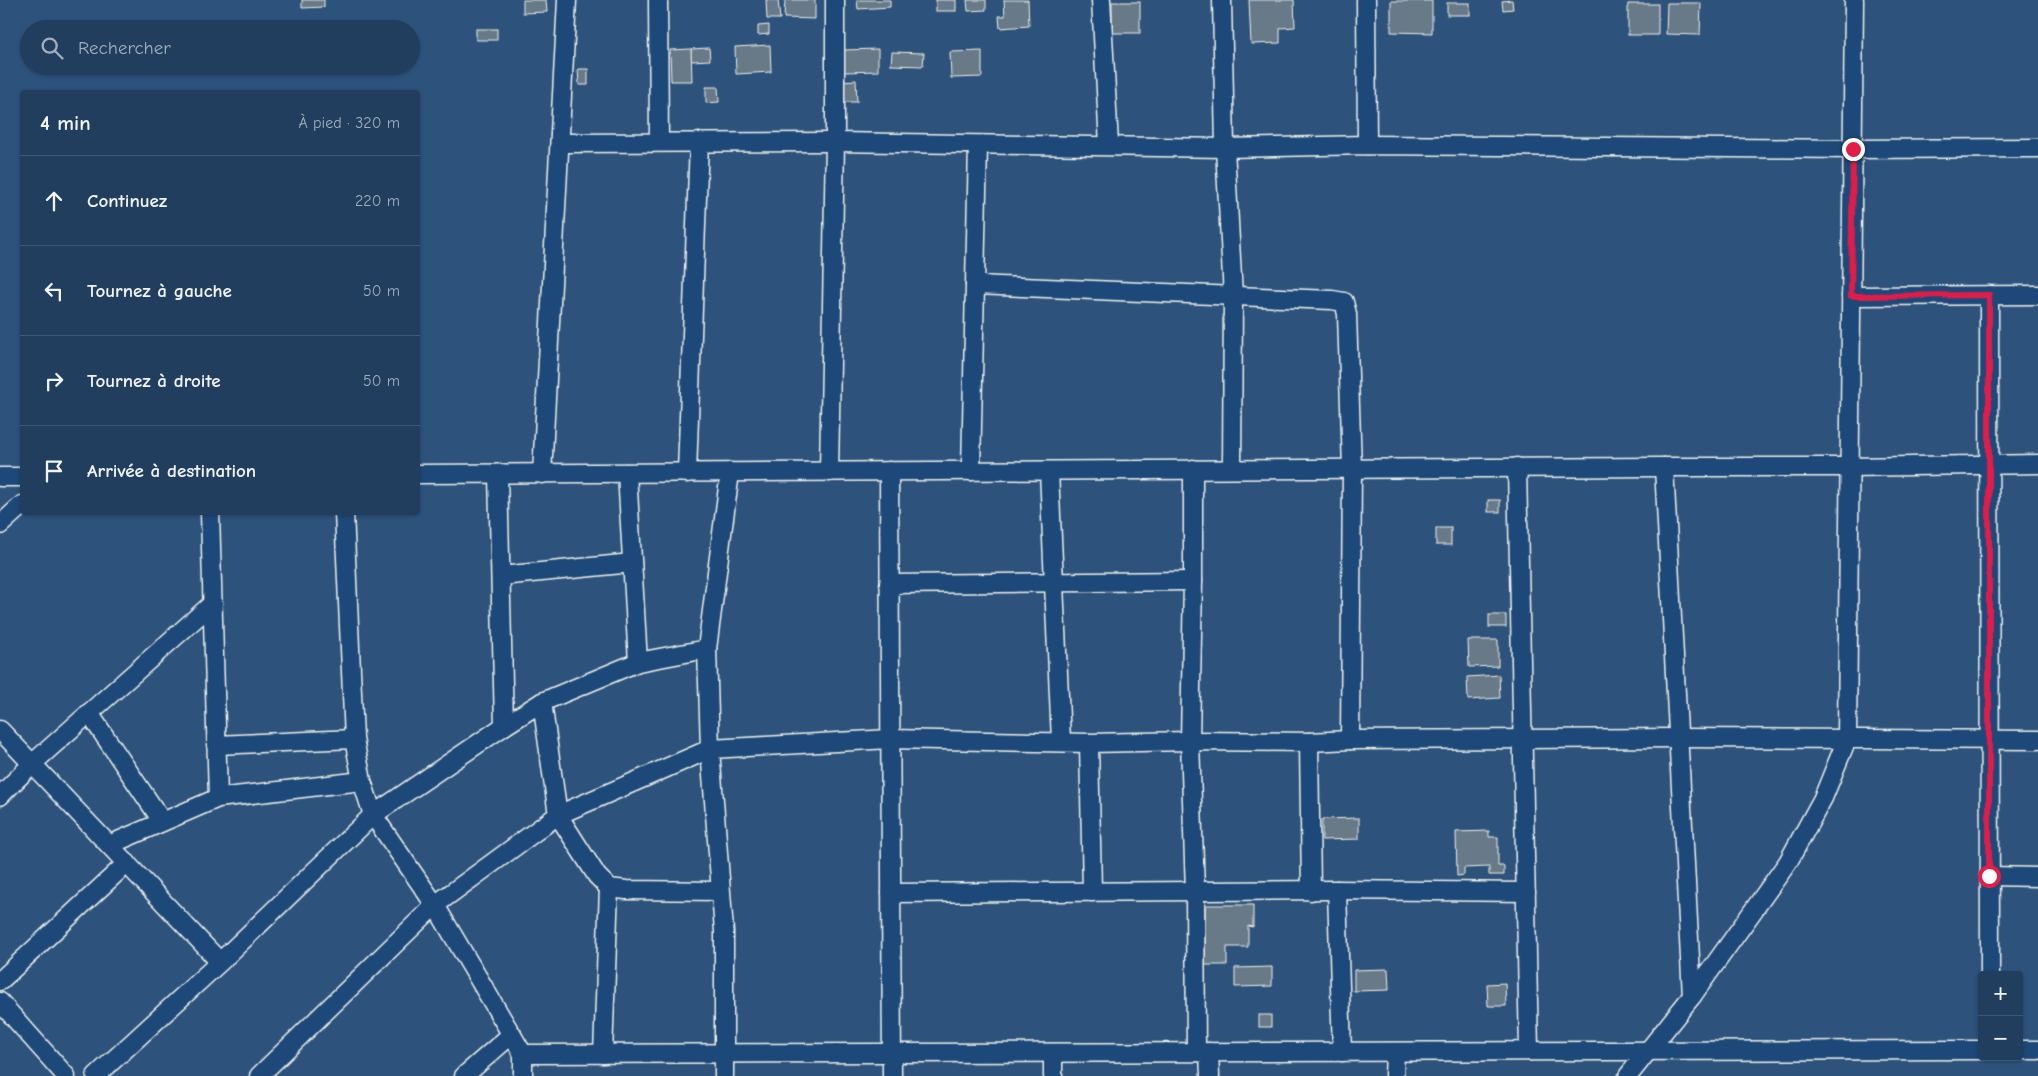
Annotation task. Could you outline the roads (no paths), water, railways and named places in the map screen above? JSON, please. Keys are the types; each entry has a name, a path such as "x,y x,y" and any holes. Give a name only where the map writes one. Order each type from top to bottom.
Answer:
{"street":[{"path":"542,474 567,0"},
{"path":"658,0 659,142"},
{"path":"829,472 835,142 835,0"},
{"path":"1101,0 1108,145"},
{"path":"1222,0 1233,296 1232,469"},
{"path":"1366,0 1367,145"},
{"path":"1628,1076 1692,996 1788,862 1823,798 1847,739 1854,0"},
{"path":"687,473 699,142"},
{"path":"560,143 835,142 1226,148 1367,145 1853,149 2038,148"},
{"path":"971,471 978,145"},
{"path":"974,285 1344,302 1347,314 1352,468 1350,740"},
{"path":"1989,295 1990,971"},
{"path":"1851,296 2038,295"},
{"path":"420,474 1664,466 1850,467 2038,464"},
{"path":"1664,466 1692,996"},
{"path":"1517,468 1530,1051"},
{"path":"1049,470 1061,741"},
{"path":"1193,470 1194,581 1190,741 1202,1052 1210,1076"},
{"path":"888,471 892,1076"},
{"path":"724,1076 724,931 710,749 707,649 730,472"},
{"path":"627,473 638,662"},
{"path":"498,474 504,726"},
{"path":"0,477 20,477"},
{"path":"0,525 20,507"},
{"path":"210,515 218,798"},
{"path":"344,515 354,739 362,781 373,814 435,905 523,1054 523,1076"},
{"path":"500,576 632,563"},
{"path":"889,584 1194,581"},
{"path":"0,796 33,763 213,603"},
{"path":"96,1076 220,962 373,814 542,702 638,662 707,649"},
{"path":"542,702 558,815 597,876 609,888 626,890 720,890"},
{"path":"89,713 162,821"},
{"path":"0,730 220,962"},
{"path":"259,1076 435,905 558,815 710,749 890,739 1089,743 1677,738 2038,740"},
{"path":"216,745 354,739"},
{"path":"1309,742 1311,891"},
{"path":"1089,743 1092,892"},
{"path":"108,845 218,798 362,781"},
{"path":"0,981 127,863"},
{"path":"1989,876 2038,877"},
{"path":"603,1054 609,888"},
{"path":"891,893 1337,890 1526,892"},
{"path":"1337,890 1342,1052"},
{"path":"0,1002 66,1076"},
{"path":"464,1076 512,1034"},
{"path":"523,1054 1978,1050"},
{"path":"2023,1050 2038,1050"},
{"path":"1394,1076 1395,1052"},
{"path":"1053,1053 1053,1076"}]}
